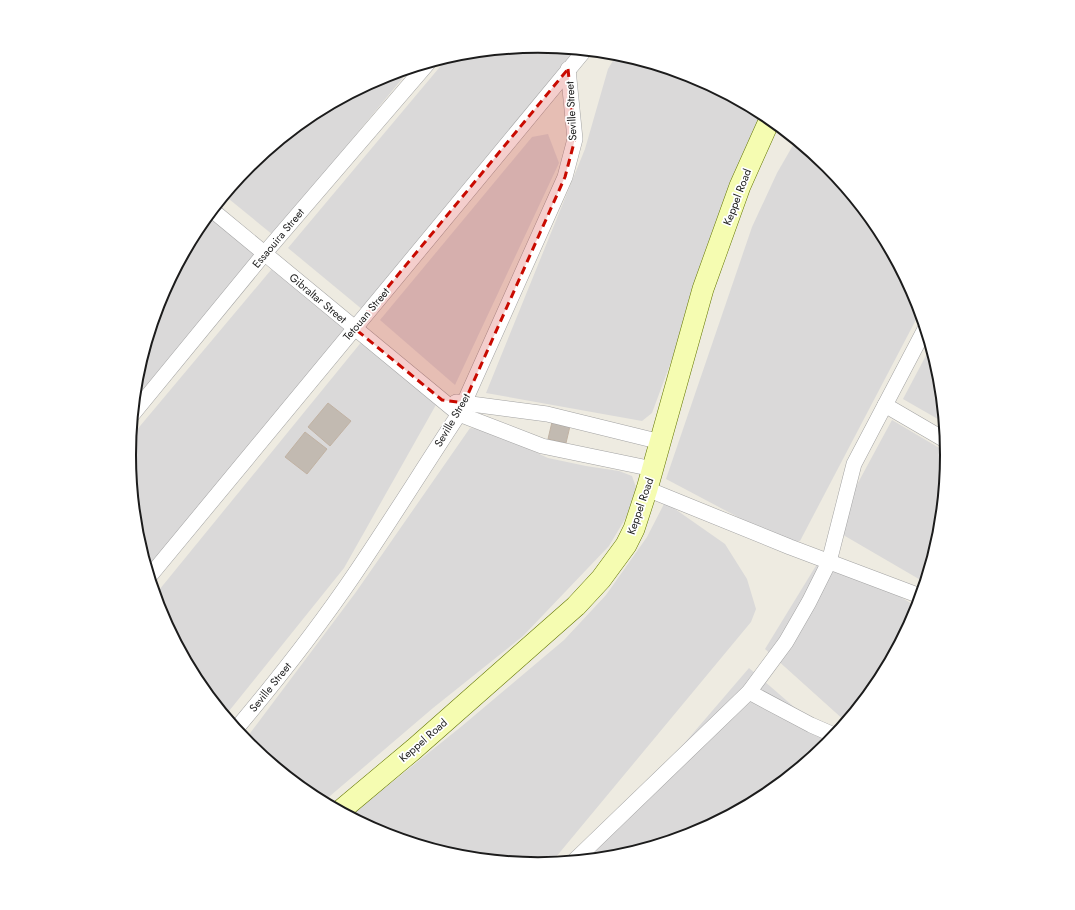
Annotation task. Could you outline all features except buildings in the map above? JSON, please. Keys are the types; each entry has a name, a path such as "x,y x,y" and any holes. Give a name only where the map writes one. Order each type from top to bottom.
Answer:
{"street":[{"name":"Tetouan Street","path":"153,572 580,55"},
{"name":"Seville Street","path":"240,725 266,694 331,608 354,575 461,408 564,177 574,139 568,69"},
{"name":"Essaouira Street","path":"139,407 264,254 422,70"},
{"name":"Keppel Road","path":"344,807 420,743 588,594 626,545 637,522 648,489 703,289 740,186 767,125"},
{"name":"Gibraltar Street","path":"216,214 442,400 461,408"},
{"path":"580,855 749,692 786,642 809,602 829,562 854,464 886,405 921,335"},
{"path":"886,405 939,437"},
{"path":"461,408 547,414 661,442"},
{"path":"461,408 542,446 653,469"},
{"path":"648,489 829,562 914,594"},
{"path":"749,692 828,732"}],"highlighted area":[{"path":"568,69 575,139 565,177 464,403 442,400 354,328"}],"shaded area":[{"path":"538,53 572,55 363,310 288,248 441,65 485,56"},
{"path":"613,60 667,74 715,94 762,122 652,413 642,421 486,393 585,149 608,69"},
{"path":"405,75 273,235 228,198 235,190 272,153 314,121 360,94"},
{"path":"548,134 559,163 455,385 380,320 532,137"},
{"path":"793,145 822,171 840,190 872,232 886,254 909,301 916,320 800,541 785,542 666,479 752,227 777,173"},
{"path":"215,216 261,254 139,401 149,351 166,301 189,254"},
{"path":"276,264 350,326 152,568 143,533 139,507 136,481 136,431"},
{"path":"363,340 437,403 344,568 228,712 203,678 189,656 166,609 159,590"},
{"path":"927,354 932,377 938,419 903,399"},
{"path":"892,420 940,448 939,481 932,533 919,579 833,529"},
{"path":"470,428 488,430 548,458 619,471 632,476 637,490 634,504 609,546 523,636 433,708 328,798 293,774 272,757 249,735 356,592"},
{"path":"665,502 725,544 747,579 756,609 751,622 557,856 511,856 485,854 459,849 408,836 354,813 462,726 564,640 606,595 647,537"},
{"path":"825,551 911,603 886,656 872,678 842,718 765,649"},
{"path":"749,668 826,735 803,757 782,774 761,789 715,816 667,836 589,854"}]}
